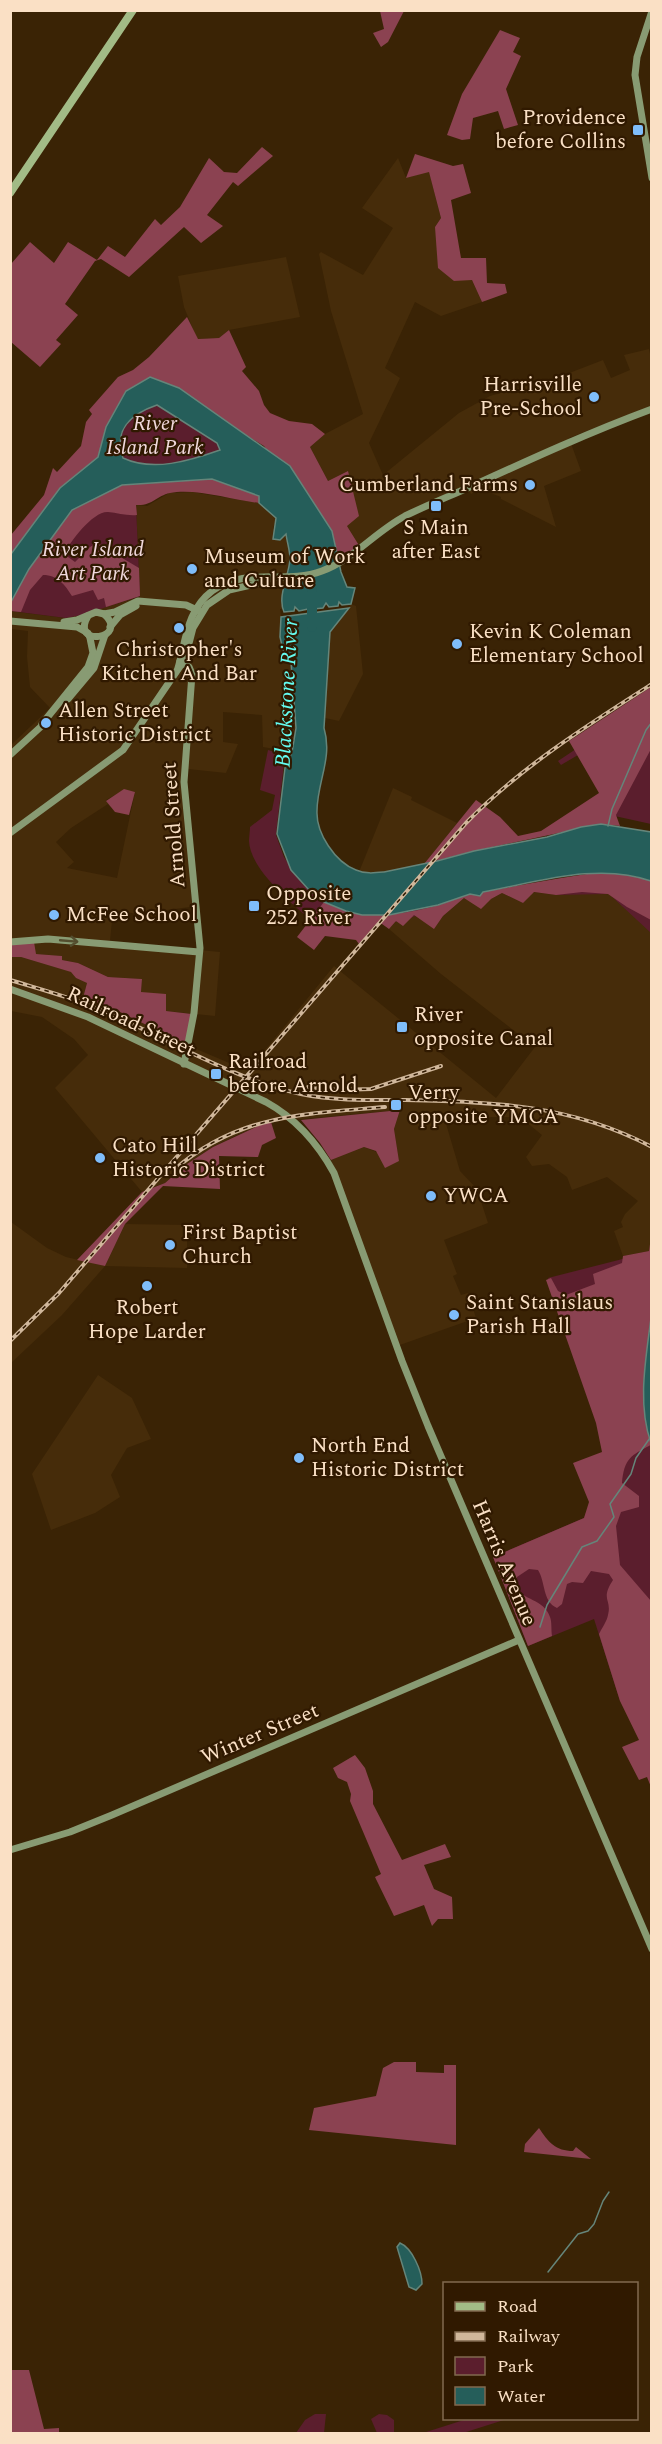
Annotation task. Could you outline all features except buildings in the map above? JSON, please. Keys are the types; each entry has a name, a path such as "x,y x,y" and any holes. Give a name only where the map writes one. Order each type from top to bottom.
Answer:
{"main road":[{"path":"10,193 133,10"},
{"path":"651,11 637,57 635,75 651,178"},
{"path":"10,832 120,753 180,664 199,610 210,593 227,583 250,576 296,577 320,572 344,562 403,517 586,434 651,409"},
{"path":"43,624 71,621 96,612 104,614 115,612 138,601 186,605 199,610"},
{"path":"10,755 89,676 97,662 100,645 105,635 120,615 146,601"},
{"path":"104,614 110,621 110,628"},
{"path":"42,724 88,668 93,648 85,624 88,616"},
{"path":"10,621 74,626 96,637 105,635"},
{"name":"Arnold Street","path":"180,664 190,668 192,674 184,782 199,951 194,1013 185,1062"},
{"path":"10,942 48,939 199,951"},
{"name":"Railroad Street","path":"10,989 88,1017 185,1062 236,1089"},
{"name":"Harris Avenue","path":"236,1089 278,1108 299,1126 318,1148 334,1173 402,1361 651,1949"},
{"name":"Winter Street","path":"10,1851 70,1832 153,1798 519,1640"}],"shaded area":[{"path":"398,158 406,178 429,171 441,218 435,227 472,280 482,302 441,316 415,302 385,368 400,378 369,443 383,475 459,413 490,396 559,377 603,360 611,378 630,370 624,355 649,349 651,406 569,438 581,471 544,486 556,527 501,497 480,489 471,494 467,486 398,517 360,547 347,526 348,471 328,481 310,447 325,434 363,414 331,311 319,254 321,252 363,275 393,228 362,208"},
{"path":"286,257 300,317 229,330 219,338 197,339 184,307 178,276"},
{"path":"192,492 259,503 276,518 273,529 286,534 290,558 282,609 280,609 287,653 291,662 295,736 292,752 263,747 262,715 223,712 223,742 238,744 226,773 188,769 186,787 198,906 167,910 168,919 113,910 110,941 220,952 215,1016 166,1011 141,992 142,979 108,977 78,963 62,960 62,956 35,954 11,940 11,745 50,708 30,687 27,657 28,631 11,629 10,611 65,618 140,597 136,505 147,506 169,493","holes":["124,790 135,792 117,878 67,868 74,862 56,842 71,828 108,804 106,800"]},
{"path":"351,604 356,606 363,674 339,721 325,718 330,632"},
{"path":"393,788 412,797 411,800 457,823 424,864 384,872 359,872"},
{"path":"533,892 556,895 582,892 609,894 651,920 652,1237 649,1251 623,1256 614,1231 623,1227 621,1222 625,1214 638,1201 607,1177 572,1190 567,1177 549,1164 532,1166 526,1157 542,1135 520,1117 444,1117 460,1171 477,1189 488,1223 444,1240 457,1274 453,1276 461,1295 468,1293 476,1318 397,1346 344,1210 331,1160 364,1147 399,1161 394,1129 400,1110 271,1122 213,1147 187,1164 165,1183 142,1192 55,1088 88,1055 74,1039 42,1017 11,1011 10,957 21,957 72,972 76,978 87,983 83,998 116,1010 187,1045 248,1071 334,966 496,1098 535,1047 441,974 389,929 396,921 414,915 434,928 443,916 464,898 491,899 502,893 523,903"},
{"path":"11,1222 47,1248 66,1257 105,1266 62,1315 11,1363"},
{"path":"125,1224 187,1225 187,1268 105,1266"},
{"path":"98,1375 132,1398 151,1439 127,1448 111,1475 120,1497 95,1513 51,1530 32,1474"}],"green space":[{"path":"380,11 404,11 388,42 381,47 373,33 384,29"},
{"path":"500,30 520,38 513,52 521,56 506,89 518,125 504,129 498,111 473,118 470,139 462,140 447,135 462,94"},
{"path":"262,147 273,156 238,186 233,182 207,215 223,226 201,243 184,227 129,277 101,259 95,261 65,304 78,315 56,340 61,344 40,367 11,342 11,264 30,242 54,263 68,242 97,260 108,246 125,257 155,219 161,225 180,207 209,158 224,172 237,173"},
{"path":"415,154 453,166 463,164 471,193 451,200 461,258 486,258 487,283 505,284 507,293 482,302 472,280 454,281 438,268 435,227 441,218 429,172 406,178"},
{"path":"187,317 198,339 219,338 229,330 246,367 242,371 259,391 270,413 289,421 312,424 325,434 310,447 328,481 348,471 359,516 347,526 360,547 340,561 264,446 229,425 179,388 106,427 98,457 60,488 11,554 11,535 44,495 53,468 57,472 81,446 86,422 92,414 89,410 118,377 133,370 149,357"},
{"name":"River Island Park","path":"157,405 217,443 220,450 184,461 159,465 123,458 120,439 126,424 139,413"},
{"path":"212,479 259,496 259,503 202,493 170,493 147,504 136,505 137,515 108,512 96,516 77,535 64,554 75,562 97,543 139,568 140,596 106,607 104,598 98,600 93,590 72,596 57,579 43,575 30,590 21,612 11,611 10,602 29,569 72,510 122,485"},
{"name":"River Island Art Park","path":"136,505 140,596 66,618 11,611 18,587 45,545 72,510"},
{"path":"651,687 651,749 616,815 620,826 601,824 424,864 476,800 500,817 518,836 541,831 599,793 569,741"},
{"path":"651,706 651,824 601,813 609,799 578,755 561,765 558,761"},
{"name":"Blackstone River","path":"268,750 285,755 276,835 284,857 298,878 329,907 367,917 388,917 447,901 508,888 651,881 651,933 609,894 556,895 549,890 500,892 481,904 464,898 402,921 325,931 279,891 258,866 252,853 249,841 250,827 272,810 275,795 260,790"},
{"path":"124,789 135,792 129,815 115,812 106,801"},
{"path":"600,872 622,873 651,881 651,920 608,894 582,892 556,895 534,892 523,903 502,893 491,899 481,909 464,898 443,916 434,929 414,915 403,926 396,921 389,929 382,924 375,925 359,944 356,940 325,936 314,950 297,937 324,902 353,912 396,914 439,905 465,895"},
{"path":"10,940 34,942 36,954 62,956 62,960 78,963 108,977 142,979 141,992 166,994 166,1011 192,1014 187,1045 116,1010 83,998 87,983 76,978 71,972 21,957 11,957"},
{"path":"400,1110 394,1129 399,1161 385,1168 376,1151 364,1147 331,1160 301,1120"},
{"path":"271,1122 276,1138 262,1145 258,1157 219,1156 220,1189 163,1186 125,1224 105,1266 77,1260 142,1192 165,1183 187,1164 213,1147"},
{"path":"651,1237 651,1316 646,1413 651,1445 634,1455 627,1463 622,1483 639,1496 639,1507 621,1512 616,1526 620,1565 651,1601 651,1787 647,1777 639,1780 622,1747 639,1740 620,1701 599,1634 606,1622 609,1610 607,1592 613,1580 609,1574 591,1571 583,1583 567,1584 562,1604 557,1608 549,1601 538,1570 529,1569 517,1577 514,1587 543,1607 551,1621 552,1636 528,1646 493,1557 584,1518 589,1502 573,1463 602,1452 596,1423 546,1280 551,1278 558,1291 566,1295 595,1284 593,1274 622,1263 623,1256 649,1251"},
{"path":"650,1252 651,1712 620,1701 594,1619 528,1646 493,1557 584,1518 610,1452 548,1278"},
{"path":"355,1755 365,1768 373,1791 373,1804 402,1860 445,1844 451,1857 424,1865 434,1889 452,1897 453,1919 438,1919 432,1926 424,1905 394,1916 375,1877 381,1874 350,1801 351,1794 347,1782 338,1778 333,1768"},
{"path":"394,2062 416,2062 416,2072 444,2073 444,2065 456,2065 456,2145 309,2130 314,2108 376,2096 383,2068"},
{"path":"539,2128 557,2147 573,2151 576,2147 591,2159 524,2152 525,2144"},
{"path":"10,2370 29,2370 44,2429 59,2428 59,2433 11,2433"},
{"path":"315,2414 326,2414 324,2433 296,2433 305,2420"},
{"path":"379,2414 387,2415 394,2420 394,2432 377,2433 371,2419"},
{"path":"464,2420 504,2420 463,2433 423,2433"}],"water":[{"path":"150,377 179,388 290,466 332,531 341,572 347,587 355,588 351,604 342,605 339,602 338,606 329,607 326,603 323,608 314,609 310,605 308,609 299,611 295,607 294,611 284,612 282,599 290,559 286,534 280,540 273,539 276,518 259,503 259,496 212,479 122,485 72,510 29,569 11,602 11,554 60,488 98,457 106,427 126,391","holes":["157,405 217,443 220,450 196,458 159,465 123,458 120,439 126,424 132,418"]},
{"path":"349,608 330,632 324,728 327,750 317,811 323,837 334,854 348,866 359,871 384,872 601,824 651,832 651,881 610,873 589,873 483,892 480,896 470,894 438,905 389,915 362,915 346,911 324,902 309,890 291,870 277,834 285,768 292,752 296,728 291,662 283,650 280,637 281,617"},
{"path":"651,1318 651,1443 644,1413 644,1397 645,1365"},
{"path":"400,2243 412,2255 418,2267 422,2284 416,2290 409,2287 397,2247"}],"waterway":[{"name":"Blackstone River","path":"312,592 312,627"},
{"path":"608,826 612,809 646,730 652,722"},
{"path":"540,1627 547,1605 582,1547 597,1541 614,1517 610,1504 631,1474 636,1458 652,1435"},
{"path":"548,2272 578,2234 588,2231 594,2224 609,2192"}],"railway":[{"path":"10,1341 59,1293 466,823 532,765 652,684"},
{"path":"10,980 97,1008 228,1070 277,1088 340,1099 470,1102 531,1108 591,1122 652,1147"},
{"path":"308,1087 339,1090 371,1089 441,1066"},
{"path":"174,1170 198,1152 248,1127 300,1115 385,1107"}],"place":[{"name":"Providence before Collins","path":"638,130"},
{"name":"Harrisville Pre-School","path":"594,397"},
{"name":"Cumberland Farms","path":"530,485"},
{"name":"S Main after East","path":"436,506"},
{"name":"Museum of Work and Culture","path":"192,569"},
{"name":"Christopher's Kitchen And Bar","path":"179,628"},
{"name":"Kevin K Coleman Elementary School","path":"457,644"},
{"name":"Allen Street Historic District","path":"46,723"},
{"name":"Opposite 252 River","path":"254,906"},
{"name":"McFee School","path":"54,915"},
{"name":"River opposite Canal","path":"402,1027"},
{"name":"Railroad before Arnold","path":"216,1074"},
{"name":"Verry opposite YMCA","path":"396,1105"},
{"name":"Cato Hill Historic District","path":"100,1158"},
{"name":"YWCA","path":"431,1196"},
{"name":"First Baptist Church","path":"170,1245"},
{"name":"Robert Hope Larder","path":"147,1286"},
{"name":"Saint Stanislaus Parish Hall","path":"454,1315"},
{"name":"North End Historic District","path":"299,1458"}]}
